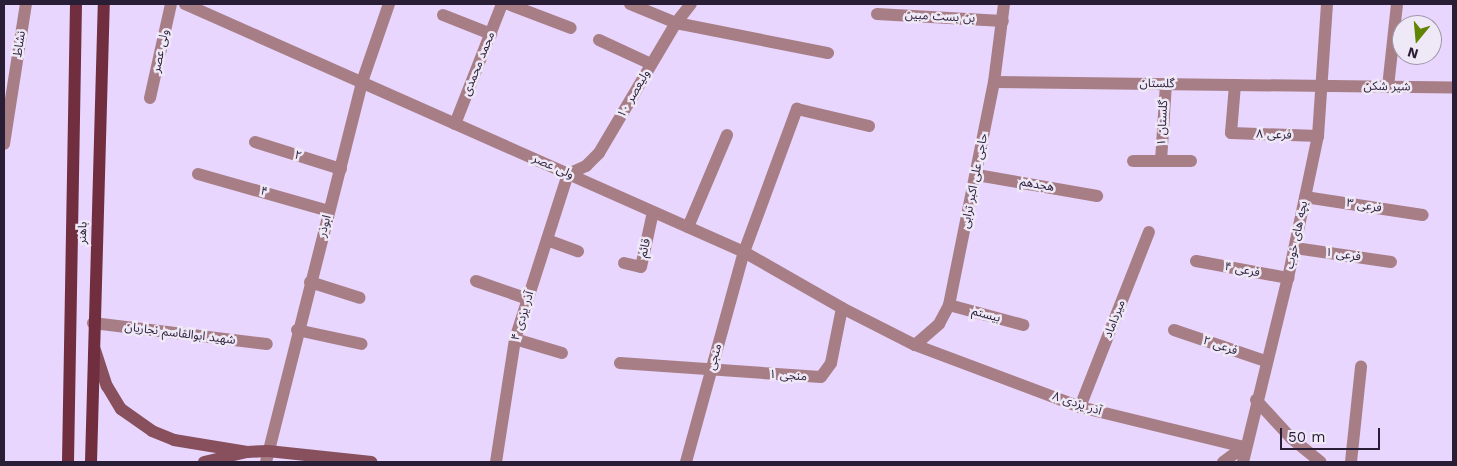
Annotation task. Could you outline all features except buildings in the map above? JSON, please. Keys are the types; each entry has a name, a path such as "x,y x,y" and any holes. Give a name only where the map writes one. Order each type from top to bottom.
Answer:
{"main road":[{"name":"باهنر","path":"68,462 76,4"},
{"name":"باهنر","path":"91,462 93,324 104,4"}],"street":[{"name":"نشاط","path":"4,144 26,4"},
{"name":"ولی عصر","path":"150,98 171,4"},
{"name":"ابوذر","path":"268,457 297,330 341,169 362,82 389,4"},
{"name":"محمد محمدی","path":"455,124 502,4"},
{"path":"508,4 570,28"},
{"path":"630,4 676,23 828,53"},
{"name":"۱۰ ولیعصر","path":"568,174 586,166 599,153 676,23 691,4"},
{"name":"حاجی علی اکبر ترابی","path":"915,345 939,324 950,306 994,82 1004,4"},
{"name":"بچه های خوب","path":"1243,462 1244,447 1295,248 1318,136 1327,4"},
{"path":"1388,87 1397,4"},
{"name":"ولی عصر","path":"189,5 744,252 842,308 915,345"},
{"name":"بن بست مبین","path":"877,14 1003,20"},
{"path":"443,15 491,34"},
{"path":"599,40 651,64"},
{"name":"گلستان","path":"994,82 1321,86"},
{"name":"گلستان ۱","path":"1161,161 1166,84"},
{"name":"فرعی ۸","path":"1235,85 1231,133 1318,136"},
{"name":"شیر شکن","path":"1321,86 1453,88"},
{"name":"منجی","path":"686,462 744,252 796,109 869,126"},
{"path":"688,228 726,135"},
{"name":"۲","path":"255,142 341,169"},
{"path":"1133,162 1191,161"},
{"name":"۴","path":"198,174 329,211"},
{"name":"۴ آذر یزدی","path":"496,462 516,339 568,174"},
{"name":"هجدهم","path":"977,175 1097,196"},
{"name":"فرعی ۳","path":"1305,197 1423,216"},
{"name":"قائم","path":"624,263 641,267 653,212"},
{"name":"میرداماد","path":"1080,407 1149,232"},
{"path":"547,240 578,251"},
{"name":"فرعی ۱","path":"1295,248 1391,262"},
{"name":"فرعی ۴","path":"1196,261 1288,278"},
{"path":"476,281 528,299"},
{"path":"310,282 360,298"},
{"name":"بیستم","path":"950,306 1023,325"},
{"name":"منجی ۱","path":"712,371 821,377 831,363 842,308"},
{"name":"شهید ابوالقاسم نجاریان","path":"93,324 268,344"},
{"path":"297,330 362,344"},
{"name":"فرعی ۲","path":"1174,330 1265,361"},
{"path":"516,339 562,353"},
{"path":"93,344 107,386 121,408 152,431 174,440 268,457 371,462"},
{"name":"۸ آذر یزدی","path":"915,345 1080,407 1244,447"},
{"path":"620,363 712,371"},
{"path":"1351,462 1361,367"},
{"path":"1256,400 1291,438 1321,462"},
{"path":"1223,462 1244,447"},
{"path":"204,462 247,452"}]}
